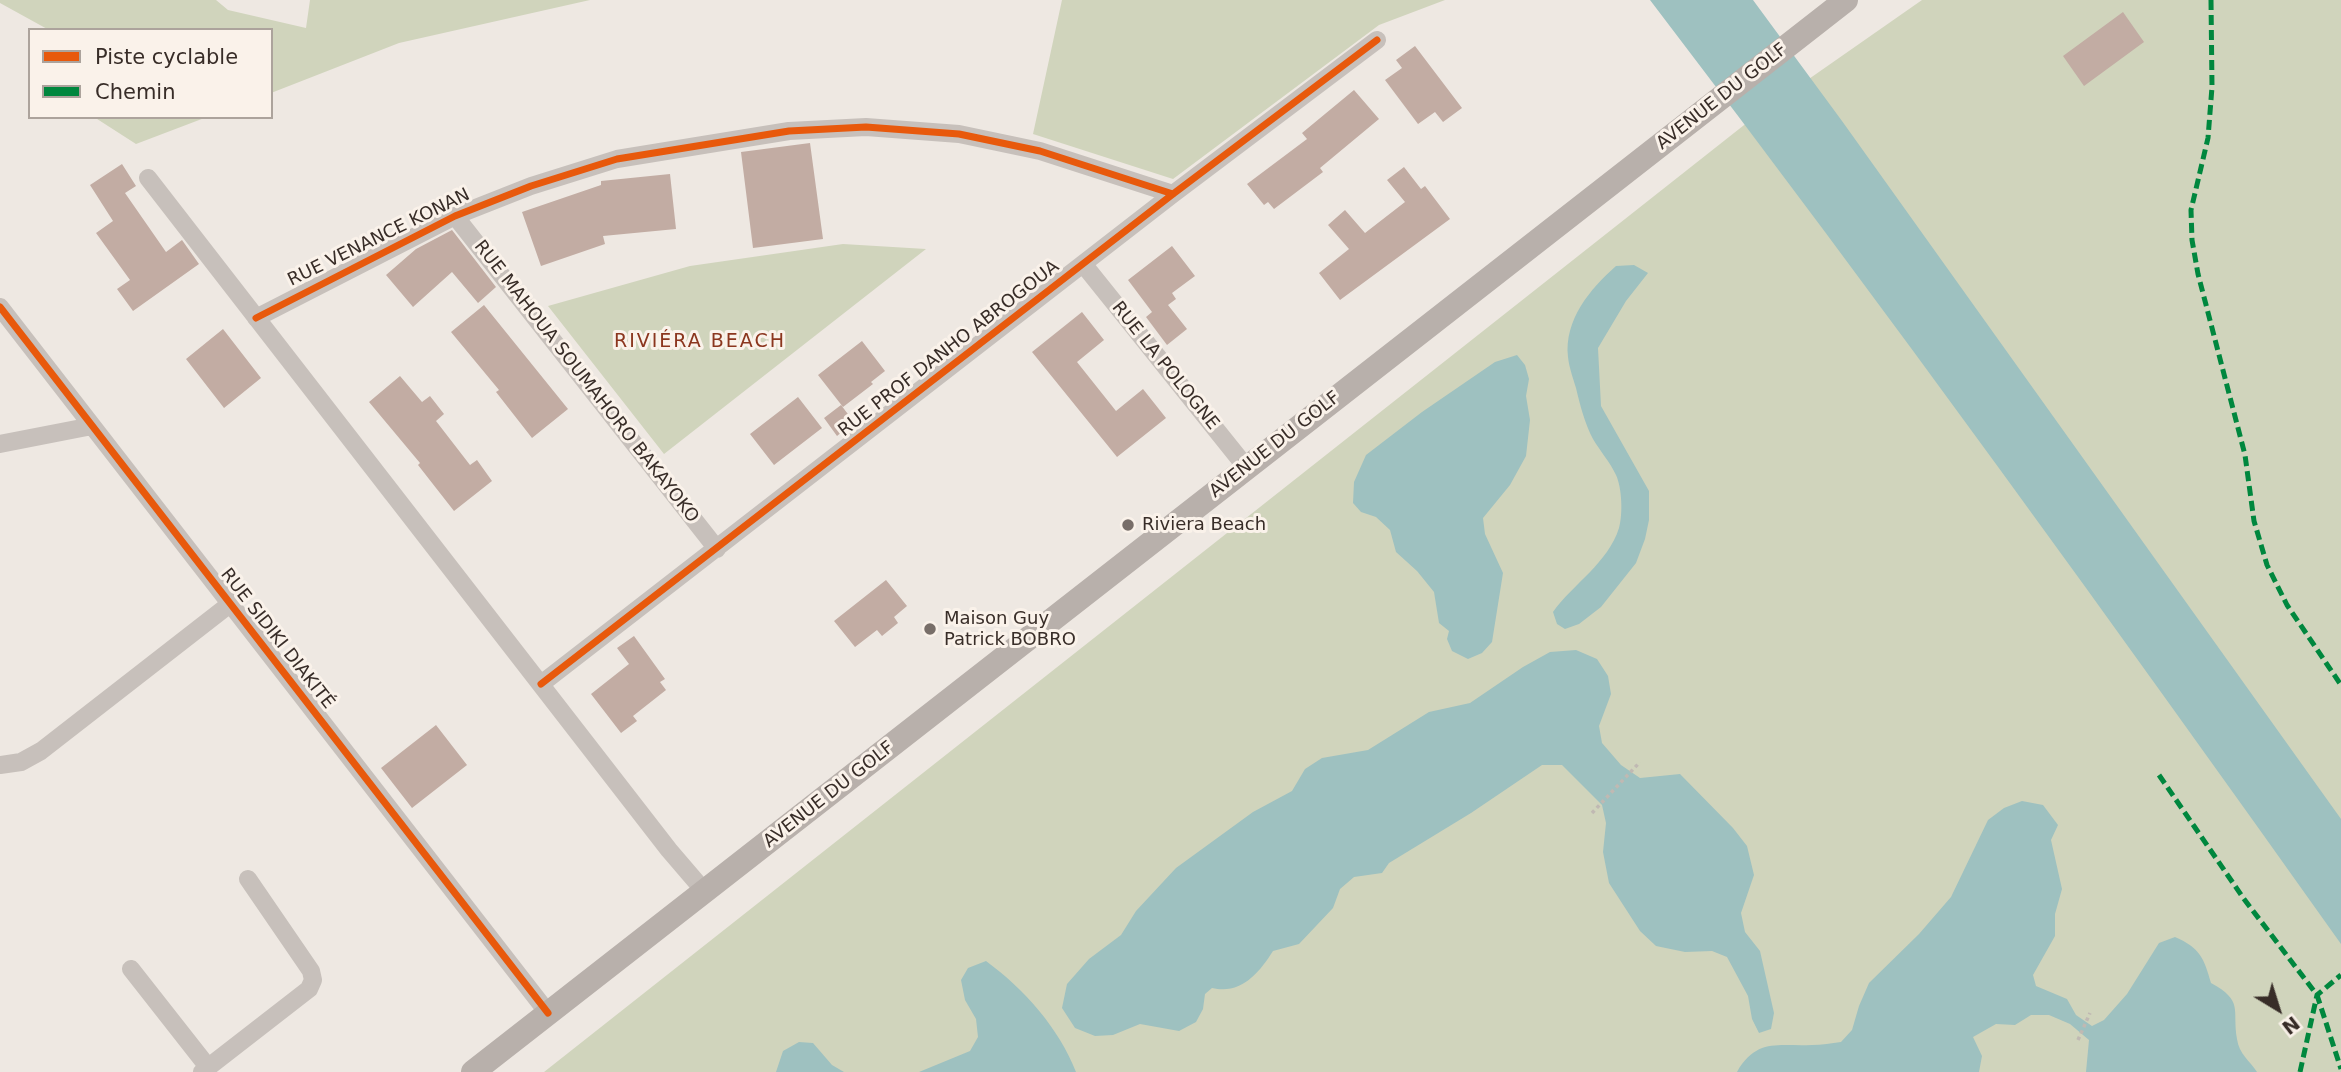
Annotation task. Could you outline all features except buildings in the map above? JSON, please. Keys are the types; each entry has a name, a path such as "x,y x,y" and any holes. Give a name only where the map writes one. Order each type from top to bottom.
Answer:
{"main road":[{"name":"AVENUE DU GOLF","path":"473,1072 1846,0"}],"street":[{"name":"RUE PROF DANHO ABROGOUA","path":"541,684 1173,194 1377,40"},
{"name":"RUE VENANCE KONAN","path":"256,318 325,280 455,216 531,186 617,159 789,131 866,127 959,134 1040,151 1173,194"},
{"path":"148,178 669,850 705,892"},
{"name":"RUE MAHOUA SOUMAHORO BAKAYOKO","path":"455,216 717,548"},
{"name":"RUE LA POLOGNE","path":"1084,265 1246,467"},
{"name":"RUE SIDIKI DIAKITÉ","path":"0,307 548,1013"},
{"path":"0,444 92,426"},
{"path":"0,765 21,762 41,751 230,604"},
{"path":"131,969 205,1070 309,989 313,980 311,971 248,879"}],"path":[{"path":"1592,813 1640,762"},
{"path":"2078,1040 2090,1013"}],"green space":[{"path":"0,0 216,0 228,10 306,28 310,0 590,0 399,43 273,92 273,28 45,28 0,3"},
{"path":"1062,0 1445,0 1379,25 1173,179 1033,134"},
{"path":"1922,0 2341,0 2341,1072 544,1072 1753,118"},
{"path":"97,119 202,119 136,144"},
{"path":"843,244 926,249 664,454 548,306 690,266"}],"water":[{"path":"1650,0 1753,0 1842,121 2341,819 2341,944 2000,469"},
{"path":"1634,265 1648,273 1626,301 1598,348 1601,406 1649,491 1649,520 1636,563 1601,607 1579,624 1565,629 1557,624 1553,612 1607,552 1619,528 1621,509 1620,487 1616,475 1593,439 1581,408 1569,361 1570,330 1588,295 1606,275 1616,266"},
{"path":"1517,355 1525,365 1529,379 1526,396 1530,420 1526,456 1510,485 1483,518 1485,534 1503,573 1492,642 1482,653 1468,659 1452,651 1447,639 1449,631 1439,623 1434,592 1417,571 1396,552 1390,530 1376,517 1361,512 1353,503 1354,482 1366,455 1422,412 1495,362"},
{"path":"1576,650 1597,659 1608,676 1611,694 1599,726 1602,743 1621,765 1640,778 1680,774 1747,846 1754,875 1741,913 1745,932 1760,951 1774,1013 1771,1029 1759,1033 1752,1019 1748,996 1727,957 1712,951 1685,952 1656,946 1640,931 1609,883 1603,852 1606,823 1602,805 1562,765 1542,765 1471,813 1389,863 1382,873 1354,877 1340,889 1333,908 1299,944 1273,951 1262,967 1240,985 1232,988 1212,988 1205,994 1203,1009 1196,1022 1179,1031 1140,1024 1113,1035 1095,1036 1075,1028 1062,1008 1067,984 1089,959 1121,935 1136,911 1176,868 1253,812 1292,791 1305,769 1322,758 1368,750 1429,712 1470,703 1550,652"},
{"path":"2022,801 2043,805 2058,825 2051,840 2062,889 2055,914 2055,936 2033,975 2036,986 2067,999 2076,1015 2092,1026 2104,1020 2127,994 2159,943 2175,937 2196,950 2203,960 2211,983 2232,1001 2238,1044 2257,1072 2086,1072 2089,1040 2070,1024 2049,1015 2031,1015 2015,1025 1996,1024 1973,1037 1982,1056 1979,1072 1737,1072 1753,1053 1770,1046 1841,1042 1852,1030 1869,983 1919,934 1951,897 1988,820 2004,808"},
{"path":"986,961 1014,984 1039,1010 1060,1040 1076,1072 919,1072 970,1051 978,1037 976,1019 965,1000 961,980 968,968"},
{"path":"799,1042 813,1043 832,1065 844,1072 776,1072 783,1051"}],"marked path":[{"path":"2211,0 2212,87 2208,138 2191,210 2192,240 2198,274 2245,455 2254,521 2267,565 2287,605 2341,685"},
{"path":"2159,775 2244,899 2317,995 2341,1069"},
{"path":"2300,1072 2317,995 2341,975"}],"cycle path":[{"path":"541,684 1173,194 1377,40"},
{"path":"256,318 455,216 531,186 617,159 789,131 866,127 959,134 1040,151 1173,194"},
{"path":"0,307 548,1013"}],"place":[{"name":"Riviera Beach","path":"1128,525"},
{"name":"Maison Guy Patrick BOBRO","path":"930,629"}],"district":[{"name":"RIVIÉRA BEACH","path":"700,342"}]}
